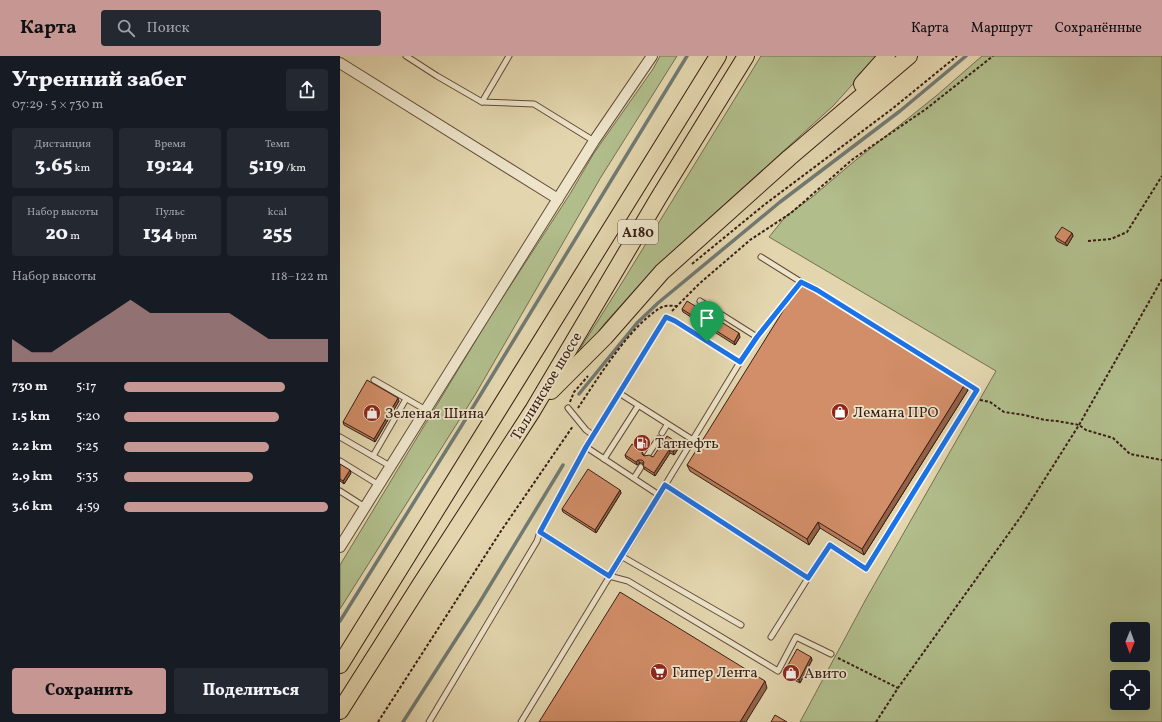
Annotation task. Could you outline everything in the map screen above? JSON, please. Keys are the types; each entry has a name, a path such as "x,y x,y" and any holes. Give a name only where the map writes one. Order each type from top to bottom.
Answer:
{"main road":[{"name":"Таллинское шоссе","path":"340,665 718,56"},
{"name":"Таллинское шоссе","path":"340,711 533,410 659,197 746,56"},
{"path":"789,158 887,56"},
{"path":"533,410 605,337 662,272 789,158 908,56"}],"street":[{"path":"340,547 594,141 652,56"},
{"path":"340,63 558,199"}],"lane":[{"path":"406,56 482,102 534,104 594,141"},
{"path":"482,102 509,56"},
{"path":"761,257 801,282 817,290 977,390 866,569 830,545 771,637"},
{"path":"521,722 740,362 757,337 801,282"},
{"path":"700,301 757,337"},
{"path":"429,722 538,542 540,532 593,435 666,317 675,321 740,362"},
{"path":"374,380 426,410"},
{"path":"619,393 692,440"},
{"path":"373,456 406,399"},
{"path":"604,459 638,406"},
{"path":"568,408 586,430 593,435"},
{"path":"662,433 667,424"},
{"path":"340,437 390,466"},
{"path":"648,456 658,439"},
{"path":"586,447 659,495"},
{"path":"340,461 379,485"},
{"path":"634,478 641,467"},
{"path":"665,485 808,578"},
{"path":"340,491 365,506"},
{"path":"540,532 609,576 628,581 778,671 796,637 831,654"},
{"path":"622,556 741,625"}],"path":[{"path":"688,266 695,263 764,205 892,108 957,56"},
{"path":"674,310 700,284 750,240 791,213 853,159 926,108 993,56"},
{"path":"1088,241 1111,239 1127,232 1162,176"},
{"path":"876,722 898,688 1022,515 1078,425 1162,279"},
{"path":"573,415 619,348 643,321 663,306 678,306"},
{"path":"568,408 574,392 588,375"},
{"path":"971,400 985,400 1004,412 1018,413 1039,419 1078,425 1086,430 1113,438 1130,454 1162,460"},
{"path":"378,722 501,531 578,421"},
{"path":"831,654 898,688"}],"green space":[{"path":"660,56 677,56 601,177 475,395 340,609 340,565 490,317 570,194 594,153 653,69"},
{"path":"761,56 878,56 833,106 702,225 642,282 605,323 584,352 580,349"},
{"path":"982,56 1162,56 1162,722 800,722 866,599 996,371 769,237 786,216 811,198 936,96"}],"building":[{"path":"1062,227 1072,233 1065,243 1055,237"},
{"name":"Лемана ПРО","path":"801,282 965,384 862,549 818,522 807,539 687,465"},
{"path":"687,301 739,333 734,342 682,309"},
{"name":"Зеленая Шина","path":"367,380 398,398 374,439 343,422"},
{"path":"667,436 678,443 673,452 669,450 654,473 643,466 644,462 642,460 638,460 636,462 625,455 632,444 642,451 644,456 649,455 653,457"},
{"path":"340,464 350,470 343,481 340,479"},
{"path":"588,469 620,490 595,530 562,509"},
{"name":"Гипер Лента","path":"620,592 765,681 740,722 539,722"},
{"path":"797,649 811,657 799,680 784,672"},
{"path":"775,715 787,722 771,722"}],"waterway":[{"path":"340,621 462,425 687,56"},
{"path":"579,394 637,323 658,303 780,202 900,111 966,56"},
{"path":"403,722 478,605 563,465"}],"place":[{"name":"Лемана ПРО","path":"840,412"},
{"name":"Зеленая Шина","path":"372,413"},
{"name":"Татнефть","path":"642,443"},
{"name":"Гипер Лента","path":"659,672"},
{"name":"Авито","path":"791,673"}],"route":[{"path":"801,282 817,290 977,390 866,569 830,545 808,578 665,485 609,576 540,532 586,447 666,317 675,321 707,342 740,362 757,337 801,282"}]}
